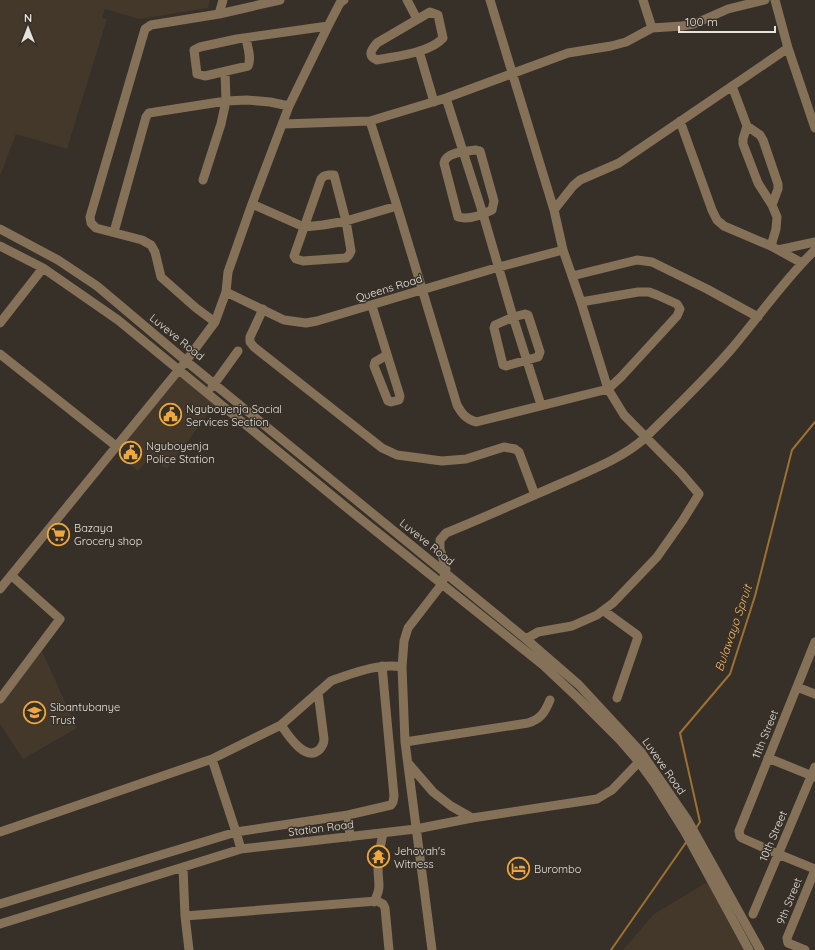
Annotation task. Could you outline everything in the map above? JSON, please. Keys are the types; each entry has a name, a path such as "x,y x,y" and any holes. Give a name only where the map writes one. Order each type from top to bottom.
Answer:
{"street":[{"path":"219,14 223,0"},
{"path":"215,322 196,308 161,277 155,252 151,245 142,240 96,228 91,223 90,217 145,28 151,25 219,14 280,0"},
{"path":"407,0 417,19"},
{"path":"490,0 554,210 563,250 608,389 624,415 681,473 699,494 684,520 657,557 613,604 604,611 572,626 538,632 526,639"},
{"path":"643,0 652,28"},
{"path":"283,124 370,121 446,98 568,54 626,42 652,28 694,24 728,9 765,0"},
{"path":"775,0 788,48 813,113 815,128"},
{"path":"0,589 186,361 215,322 226,292 228,272 289,106 341,1"},
{"path":"430,12 438,15 443,38 440,42 419,51 377,60 371,55 371,52 377,43 417,19 430,12"},
{"path":"246,38 250,58 249,64 245,67 205,76 198,74 194,50 200,47 246,38 328,26"},
{"path":"554,210 573,186 580,180 619,163 788,48"},
{"path":"419,51 434,102"},
{"path":"203,180 221,124 226,101 226,72"},
{"path":"732,86 747,126 760,135 763,140 778,184 778,189 772,204"},
{"path":"446,98 541,405"},
{"path":"114,232 146,117 149,113 226,101 247,100 270,102 289,106"},
{"path":"370,121 457,405 468,419 476,422 608,389 621,377 677,316 680,309 677,304 657,294 649,292 638,292 581,302"},
{"path":"680,121 717,220 724,226 775,248 802,262"},
{"path":"747,126 743,144 758,183 772,204 777,221 775,248"},
{"path":"463,151 480,151 494,201 492,210 483,214 462,218 458,217 444,163 447,157 463,151"},
{"path":"334,175 346,221 351,251 349,255 346,258 303,262 296,259 294,256 304,227 321,179 324,176 334,175"},
{"path":"252,204 304,227 346,221 397,206"},
{"name":"Luveve Road","path":"0,229 58,260 97,286 186,361 446,572 579,685 629,737 652,767 687,819 760,950"},
{"path":"775,248 815,242"},
{"name":"Luveve Road","path":"0,246 43,268 118,320 542,665 584,703 639,762 655,784 685,832 748,950"},
{"name":"Queens Road","path":"226,292 284,320 306,323 372,306 499,267 563,250"},
{"path":"432,950 405,742 402,667 404,641 408,628 442,584 446,572 440,549 440,540 446,533 535,495 620,456 635,447 732,348 758,318 802,262 815,250"},
{"path":"572,276 637,260 644,260 652,262 708,289 758,318"},
{"path":"0,323 43,268"},
{"path":"372,306 400,396 399,400 395,402 388,401 374,366 375,362 387,355"},
{"path":"263,309 250,337 250,342 254,347 382,448 397,455 442,462 466,459 504,447 509,448 520,452 535,495"},
{"path":"525,314 528,315 540,352 538,357 527,361 506,366 504,365 494,328 498,323 513,317 525,314"},
{"path":"207,393 238,351"},
{"path":"0,354 116,446"},
{"path":"0,698 60,619 12,576"},
{"path":"604,611 638,637 617,698"},
{"name":"11th Street","path":"778,854 742,838 740,836 740,831 815,642"},
{"path":"0,832 212,759 281,726 318,692 336,679 382,666 393,665 402,667"},
{"path":"0,904 236,832 348,815 388,807 394,799 382,666"},
{"path":"797,687 815,694"},
{"path":"281,726 302,750 311,753 316,752 322,746 324,739 318,692"},
{"path":"405,742 528,723 541,717 550,700"},
{"path":"768,758 814,773"},
{"path":"212,759 236,832 240,849"},
{"name":"Station Road","path":"0,924 240,849 416,829 472,818 597,799 612,790 639,762"},
{"path":"408,763 433,792 451,806 472,818"},
{"name":"10th Street","path":"753,914 814,773"},
{"path":"348,815 350,837"},
{"path":"374,902 379,893 380,884 378,867 383,833"},
{"path":"778,854 815,870"},
{"path":"183,867 185,916 189,950"},
{"name":"9th Street","path":"805,950 788,943 787,938 815,870"},
{"path":"185,916 380,902 385,908 389,950"}],"shaded area":[{"path":"0,0 210,0 208,8 139,19 105,9 102,18 107,19 67,149 16,134 0,176"},
{"path":"178,372 217,402 167,469 151,457 138,471 114,451"},
{"name":"Sibantubanye Trust","path":"42,651 77,728 23,759 0,724 0,703"},
{"path":"709,881 746,950 623,950 654,914"}],"waterway":[{"name":"Bulawayo Spruit","path":"696,828 700,822 680,733 730,674 755,596 792,450 815,422"},
{"name":"Bulawayo Spruit","path":"611,950 687,841"}],"place":[{"name":"Nguboyenja Social Services Section","path":"170,415"},
{"name":"Nguboyenja Police Station","path":"130,452"},
{"name":"Bazaya Grocery shop","path":"59,534"},
{"name":"Sibantubanye Trust","path":"35,713"},
{"name":"Jehovah's Witness","path":"378,857"},
{"name":"Burombo","path":"519,869"}]}
